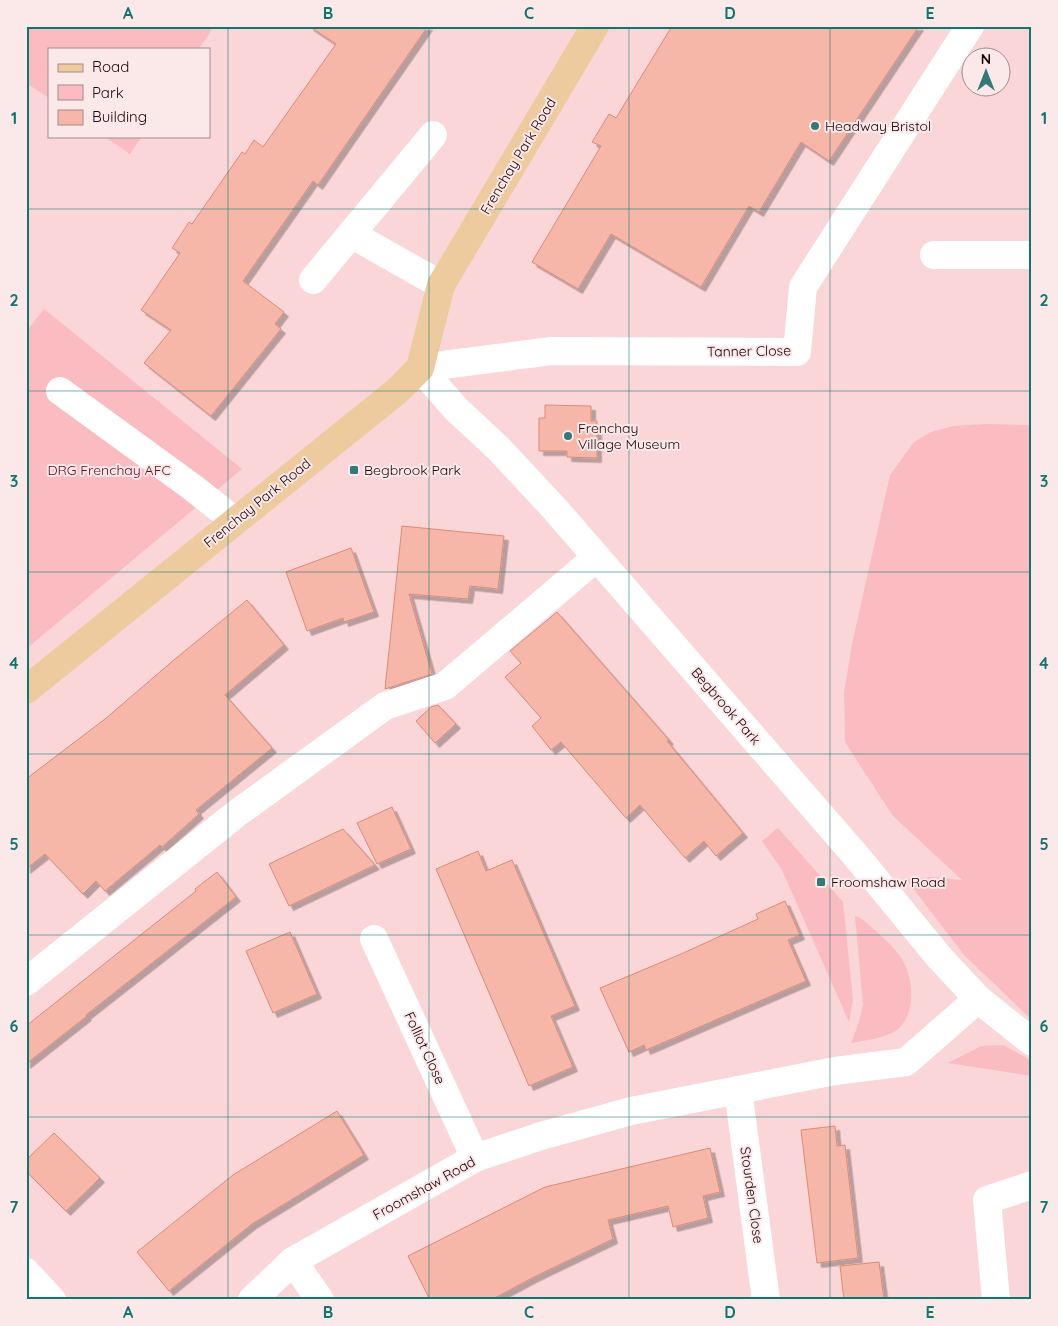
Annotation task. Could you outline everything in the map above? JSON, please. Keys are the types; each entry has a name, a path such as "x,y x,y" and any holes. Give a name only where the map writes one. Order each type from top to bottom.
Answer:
{"main road":[{"name":"Frenchay Park Road","path":"26,690 397,391 420,368 441,285 595,26"}],"street":[{"name":"Tanner Close","path":"420,368 551,351 797,352 803,287 970,26"},
{"path":"314,280 433,135"},
{"path":"351,234 441,285"},
{"path":"934,256 1032,255"},
{"name":"Begbrook Park","path":"420,368 456,409 498,448 597,558 978,999 1032,1042"},
{"path":"60,391 192,487 234,521"},
{"path":"26,982 236,814 385,706 445,686 597,558"},
{"name":"Folliot Close","path":"374,939 475,1158"},
{"name":"Froomshaw Road","path":"252,1300 293,1262 475,1158 541,1136 631,1111 835,1071 906,1062 978,999"},
{"name":"Stourden Close","path":"738,1090 766,1300"},
{"path":"996,1300 987,1200 1032,1185"},
{"path":"293,1262 320,1300"},
{"path":"26,1272 52,1300"}],"green space":[{"path":"26,26 214,26 200,48 48,48 48,97 26,83"},
{"path":"107,138 141,138 130,154"},
{"name":"DRG Frenchay AFC","path":"44,309 242,469 26,649 26,332"},
{"path":"987,424 1032,425 1032,1020 964,955 906,879 932,877 962,880 893,816 845,742 844,693 852,644 890,475 914,442 931,432 953,426"},
{"path":"778,828 843,902 853,1000 849,1022 782,870 762,841"},
{"path":"855,916 861,918 892,946 900,956 908,972 911,1000 906,1018 898,1029 885,1036 851,1043 863,1005"},
{"path":"1003,1045 1032,1061 1032,1076 948,1063 981,1046"}],"building":[{"path":"309,26 428,26 318,185 313,181 243,281 284,312 275,324 281,329 211,416 144,363 171,330 141,310 180,253 172,248 189,222 192,224 242,152 245,154 254,140 263,147 336,44"},
{"path":"672,26 919,26 829,161 801,142 759,212 749,206 701,287 611,234 578,289 532,262 601,146 592,142 609,114 616,118"},
{"name":"Frenchay Village Museum","path":"545,405 591,406 591,421 597,421 597,458 567,457 567,451 539,451 539,418 545,418"},
{"path":"402,526 504,536 498,589 470,586 468,599 409,594 432,674 385,689"},
{"path":"351,548 374,612 344,622 343,618 307,631 286,572"},
{"path":"247,600 284,645 225,695 272,748 196,810 199,814 162,847 160,845 105,891 96,881 83,894 45,854 26,869 26,779 105,719"},
{"path":"557,612 669,740 667,741 743,833 716,856 704,841 685,858 640,805 626,818 561,742 551,750 532,726 541,718 505,677 521,663 510,651"},
{"path":"438,705 456,724 435,743 416,721 431,707"},
{"path":"392,807 411,849 377,864 357,823"},
{"path":"343,829 375,865 289,906 269,864"},
{"path":"478,851 486,871 512,860 575,1006 551,1016 573,1067 529,1086 436,869"},
{"path":"217,872 236,897 26,1064 26,1026 196,891 195,889"},
{"path":"785,901 800,935 788,940 806,981 646,1050 644,1045 629,1052 600,988 758,919 756,914"},
{"path":"290,932 317,994 273,1013 246,951"},
{"path":"337,1111 364,1155 252,1224 169,1291 137,1252 233,1175"},
{"path":"835,1126 837,1146 845,1145 858,1258 817,1263 801,1130"},
{"path":"54,1133 100,1178 66,1211 26,1171 26,1160"},
{"path":"710,1148 720,1192 703,1196 708,1218 673,1227 668,1206 608,1220 613,1239 491,1300 430,1300 408,1256 545,1187"},
{"path":"879,1262 884,1300 844,1300 840,1266"}],"place":[{"name":"Headway Bristol","path":"815,126"},
{"name":"Frenchay Village Museum","path":"568,436"},
{"name":"Begbrook Park","path":"354,470"},
{"name":"Froomshaw Road","path":"821,882"}]}
